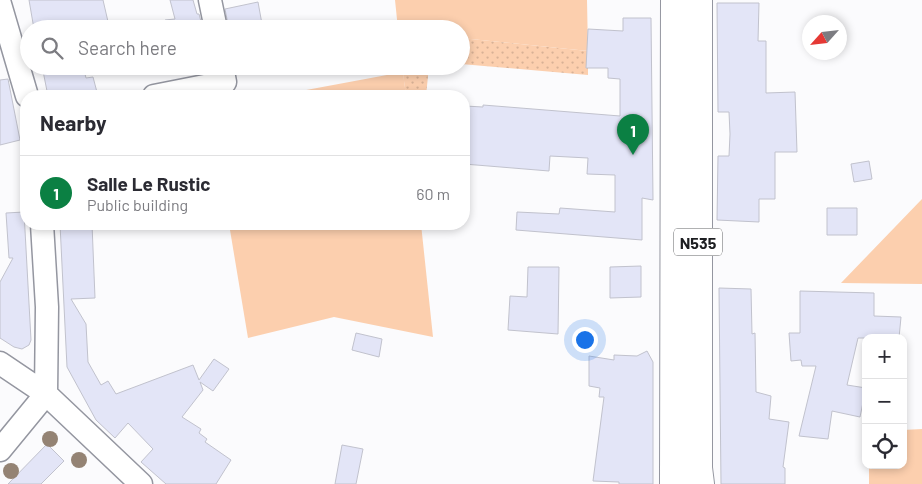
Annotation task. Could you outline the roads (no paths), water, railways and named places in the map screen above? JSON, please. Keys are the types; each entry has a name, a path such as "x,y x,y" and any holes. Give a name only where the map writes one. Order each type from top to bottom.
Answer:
{"main road":[{"name":"N535","path":"674,484 675,0"},
{"name":"N535","path":"698,0 698,468 700,484"}],"street":[{"path":"210,0 214,20"},
{"path":"685,484 686,0"},
{"path":"0,4 20,72"},
{"path":"21,75 25,90"},
{"path":"184,90 225,82 224,75"},
{"path":"0,450 46,394 47,307 42,230"},
{"path":"0,363 46,394 141,484"}],"place":[{"name":"Salle Le Rustic","path":"633,155"}]}
